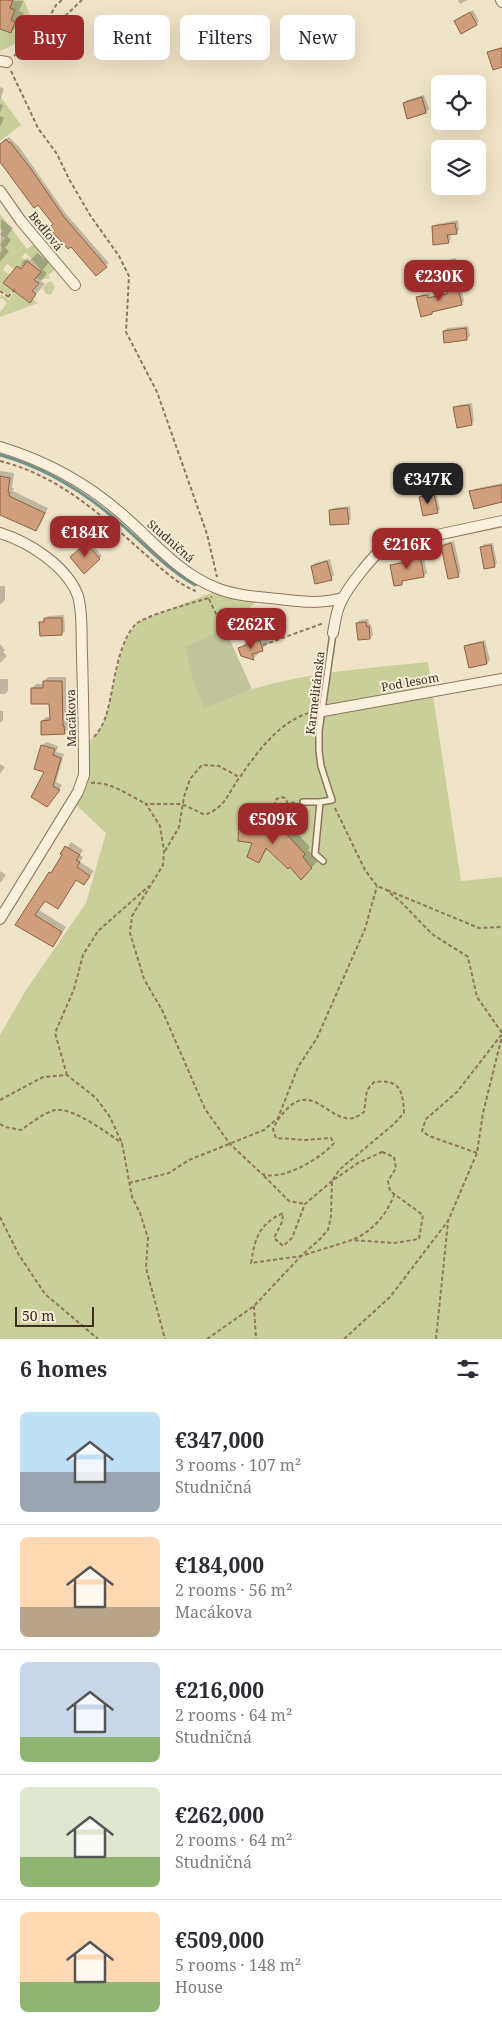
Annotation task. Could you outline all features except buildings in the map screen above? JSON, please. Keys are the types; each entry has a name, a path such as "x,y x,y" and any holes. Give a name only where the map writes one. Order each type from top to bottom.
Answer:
{"street":[{"name":"Bedľová","path":"0,191 21,220 75,285"},
{"name":"Studničná","path":"0,447 40,462 88,487 178,565 217,593 307,602 327,602 343,598"},
{"path":"333,633 343,598 377,553 386,546 502,521"},
{"name":"Macákova","path":"0,533 25,544 49,560 66,575 77,595 81,625 84,743 84,776 82,783 0,919"},
{"name":"Pod lesom","path":"323,710 502,679"}],"lane":[{"name":"Karmelitánska","path":"332,800 321,766 319,730 333,633"},
{"path":"303,802 332,800"},
{"path":"320,802 315,854 323,861"}],"path":[{"path":"50,15 56,5 62,0"},
{"path":"64,15 82,0"},
{"path":"15,53 3,61 38,128 119,256 129,276 126,332 157,392 206,534 217,593"},
{"path":"0,291 9,298 15,289"},
{"path":"0,461 44,478 71,492 95,509 170,576 197,591"},
{"path":"205,594 217,593"},
{"path":"84,743 90,741 100,731 107,714 123,648 132,629 142,620 209,598 217,593"},
{"path":"209,598 221,624"},
{"path":"263,645 323,624"},
{"path":"82,783 97,782 112,787 146,804 182,804 205,815 217,810 226,801 240,777 285,724 304,714 323,710"},
{"path":"164,851 179,826 182,804 190,779 202,765 219,766 240,777"},
{"path":"276,816 278,810 275,805 279,798 285,798 288,804"},
{"path":"332,800 365,870 377,886 479,928 502,926"},
{"path":"278,810 285,810 288,804 292,802"},
{"path":"251,820 251,816 276,816 290,827 303,802"},
{"path":"146,804 160,826 164,851 163,865 132,916 130,933 144,979 162,1010 205,1109 230,1144 288,1201 305,1204"},
{"path":"151,884 98,932 83,956 74,989 55,1034 66,1075 96,1098 110,1117 122,1143 132,1197 140,1213 148,1238 146,1268 165,1339"},
{"path":"262,1174 269,1177 285,1175 328,1151 334,1143 331,1138 306,1140 276,1138 273,1129 298,1067 317,1038 361,938 377,886"},
{"path":"344,1339 390,1297 448,1221 477,1153 483,1113 502,1034 477,996 468,957 432,934 401,902 385,889"},
{"path":"477,1153 429,1136 422,1130 426,1119 457,1092 502,1034"},
{"path":"0,1100 43,1077 66,1075"},
{"path":"129,1183 170,1173 189,1160 264,1130 295,1102 312,1100 337,1115 355,1118 364,1112 367,1090 374,1082 388,1080 397,1085 403,1096 404,1113 394,1124 338,1170 332,1181 331,1216 328,1230 254,1306 207,1339"},
{"path":"0,1124 5,1127 21,1130 56,1110 79,1117 122,1143"},
{"path":"352,1240 394,1243 419,1239 423,1216 390,1191 388,1181 396,1168 394,1157 382,1152 358,1163 332,1181 305,1204 292,1238 282,1246 274,1238 282,1222 283,1213 272,1218 260,1228 251,1263 301,1256 352,1240 367,1233 378,1223 394,1195"},
{"path":"0,1217 19,1255 45,1294 98,1339"},
{"path":"436,1339 448,1221"},
{"path":"254,1306 256,1339"}],"green space":[{"path":"13,0 24,0 30,15 15,15 15,22 11,20 15,10 10,8"},
{"path":"15,22 15,43 0,51 0,29 11,33"},
{"path":"0,96 21,125 0,141"},
{"path":"0,214 27,249 34,244 55,270 48,275 50,278 40,280 36,277 41,272 40,269 25,253 22,257 27,261 24,264 21,263 14,269 7,264 3,270 10,275 4,283 12,290 8,296 0,289 0,253 3,249 0,245 5,238 0,234 3,231 0,228"},
{"path":"51,281 55,287 51,295 46,294 43,288"},
{"path":"16,289 17,293 29,303 33,299 38,303 0,317 0,312 7,303 0,299 1,294 9,300"},
{"path":"221,589 262,597 225,629 185,646 204,709 253,689 296,678 340,671 428,662 461,881 502,877 502,1339 0,1339 0,1035 26,990 86,903 106,833 72,801 78,792 84,743 95,736 103,723 123,648 131,632 142,620"},
{"path":"225,629 252,689 204,709 192,677 185,646"}],"waterway":[{"path":"0,455 49,474 79,492 108,513 165,564 195,585"}]}
